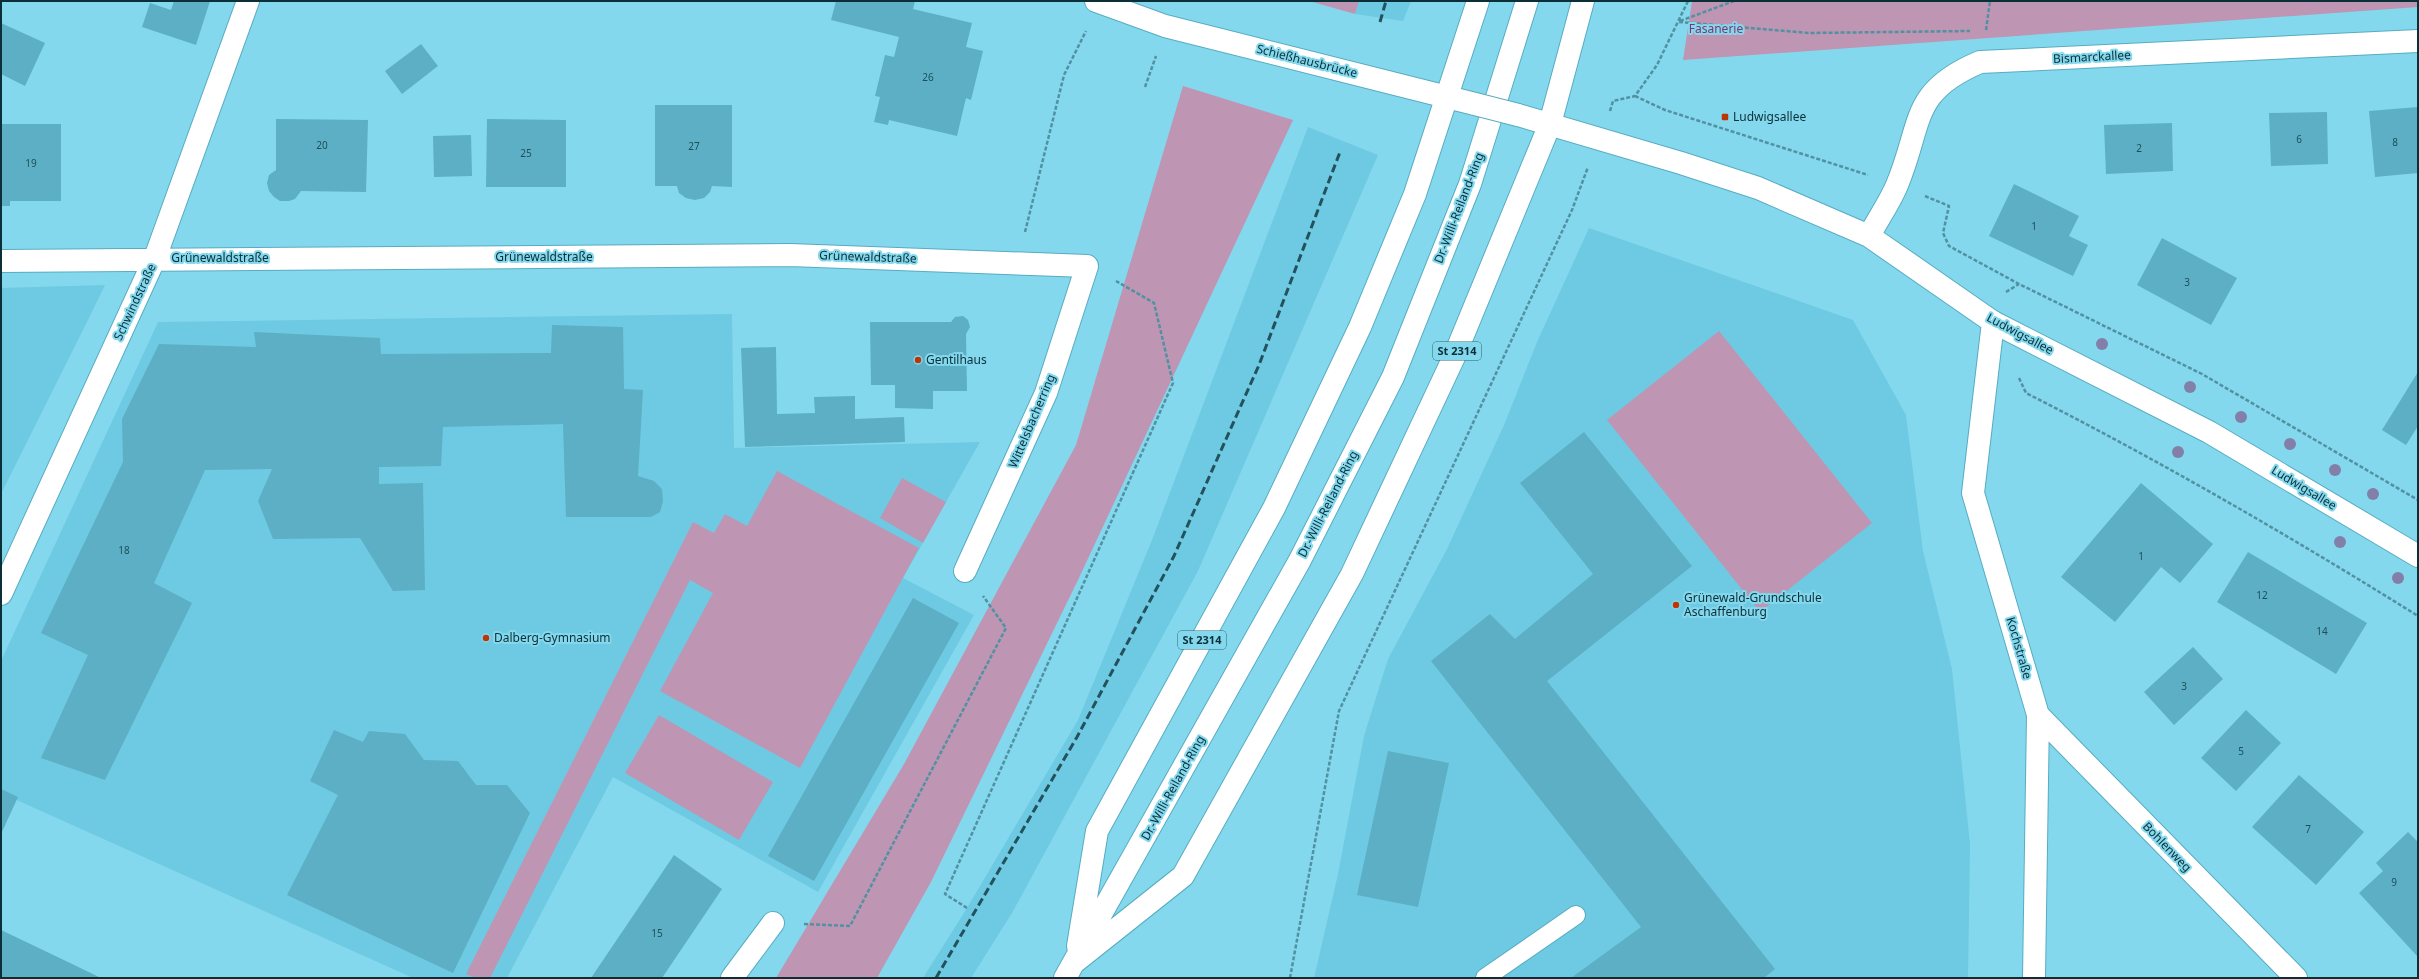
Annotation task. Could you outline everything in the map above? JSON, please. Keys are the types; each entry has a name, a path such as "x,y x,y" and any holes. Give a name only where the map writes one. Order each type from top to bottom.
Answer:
{"main road":[{"name":"Schwindstraße","path":"1,594 155,258 248,1"},
{"path":"1447,97 1478,1"},
{"name":"Dr.-Willi-Reiland-Ring","path":"1071,970 1300,560 1393,377 1470,184 1512,56 1528,1"},
{"path":"1550,124 1582,1"},
{"name":"Schießhausbrücke","path":"1098,2 1165,26 1447,97"},
{"name":"Bismarckallee","path":"1869,236 1897,185 1925,102 1938,85 1957,72 1980,62 2418,41"},
{"name":"Ludwigsallee","path":"1447,97 1599,138 1758,188 1869,236 1993,322 2209,432 2418,556"},
{"name":"St 2314","path":"1071,970 1097,831 1277,502 1360,327 1415,194 1447,97"},
{"name":"St 2314","path":"1071,970 1183,876 1352,574 1454,357 1550,124"},
{"name":"Grünewaldstraße","path":"1,261 155,258 790,254 1017,261 1087,266"},
{"name":"Wittelsbacherring","path":"965,571 1046,393 1087,266"},
{"name":"Kochstraße","path":"1993,322 1974,493 2038,715 2034,978"},
{"name":"Bohlenweg","path":"2038,715 2296,978"},
{"path":"732,978 773,923"}],"lane":[{"path":"1485,978 1576,915"}],"path":[{"path":"1635,96 1657,65 1688,1"},
{"path":"1679,22 1734,1"},
{"path":"1017,261 1064,75 1098,2"},
{"path":"1679,22 1809,33 1985,31"},
{"path":"1290,978 1339,710 1572,210 1613,101 1635,96 1664,110 1897,185 1949,206 1943,233 1949,246 2019,284 2202,374 2418,500"},
{"path":"967,908 945,894 1173,383 1154,303 1087,266"},
{"path":"2016,372 2026,393 2128,445 2244,510 2418,616"},
{"path":"773,923 850,926 1006,628 965,571"}],"shaded area":[{"path":"1359,1 1411,1 1403,21 1355,14"},
{"path":"1308,127 1378,155 1198,571 1012,913 971,978 923,978 967,908 1078,720 1152,540"},
{"name":"Grünewald-Grundschule Aschaffenburg","path":"1589,228 1853,320 1906,415 1923,551 1952,669 1970,844 1968,978 1314,978 1338,874 1364,736 1388,659 1447,549 1504,425 1537,342"},
{"path":"105,285 88,320 1,494 1,288"},
{"name":"Dalberg-Gymnasium","path":"732,314 734,448 980,442 903,578 974,615 818,892 613,777 507,978 413,978 1,793 1,661 158,322"}],"green space":[{"path":"1309,1 1359,1 1355,14"},
{"name":"Fasanerie","path":"1692,1 2418,1 2418,7 1683,60"},
{"path":"1183,86 1293,120 1078,580 931,882 877,978 776,978 904,764 1076,445"},
{"path":"1719,331 1872,523 1760,612 1607,420"},
{"path":"777,471 919,548 800,768 660,691 713,593 690,580 490,978 475,978 466,974 693,522 714,533 725,514 747,526"},
{"path":"902,478 946,502 923,543 880,518"},
{"path":"659,715 773,782 739,840 625,773"}],"building":[{"path":"174,1 210,1 196,45 142,27 150,3 171,10"},
{"path":"836,1 915,1 913,9 972,23 966,47 983,51 971,100 966,98 957,136 889,120 888,125 874,122 880,97 875,96 885,55 894,57 899,37 831,20"},
{"path":"1,23 45,43 25,86 1,74"},
{"path":"421,44 438,66 402,94 385,71"},
{"path":"655,105 732,105 732,187 712,186 710,192 704,198 695,200 686,198 679,193 677,186 655,186"},
{"path":"2418,107 2418,173 2375,177 2369,111"},
{"path":"2327,112 2328,164 2271,166 2269,113"},
{"path":"276,119 368,120 366,192 301,191 295,199 289,201 280,201 274,197 269,191 267,183 269,175 276,170"},
{"path":"487,119 566,120 566,187 486,187"},
{"path":"2172,123 2173,171 2106,174 2104,125"},
{"path":"1,124 61,124 61,201 10,201 10,206 1,206"},
{"path":"471,135 472,176 434,177 433,136"},
{"path":"2014,184 2079,216 2069,236 2088,245 2073,276 1989,236"},
{"path":"2162,238 2237,278 2211,325 2137,285"},
{"name":"Gentilhaus","path":"963,316 968,320 970,327 966,334 967,391 933,391 933,409 895,408 895,385 871,385 870,322 951,322 955,317"},
{"path":"552,325 623,327 624,389 643,390 638,476 654,481 662,489 663,501 660,512 651,517 566,517 563,424 443,427 441,466 379,467 379,484 423,483 425,590 393,591 360,538 273,539 258,501 272,469 205,470 154,583 192,603 105,780 41,758 88,655 41,633 123,462 122,419 159,344 256,347 254,332 380,338 381,354 551,353"},
{"path":"776,347 777,414 815,413 814,397 855,396 855,419 904,417 905,442 745,447 741,348"},
{"path":"2418,372 2418,426 2406,445 2382,430"},
{"path":"1584,432 1692,566 1547,681 1775,969 1765,977 1767,978 1571,978 1641,927 1431,661 1490,614 1515,639 1593,574 1520,483"},
{"path":"2141,483 2213,544 2180,583 2161,567 2115,622 2061,577"},
{"path":"2248,552 2367,623 2336,674 2217,602"},
{"path":"913,598 959,623 814,881 768,856"},
{"path":"2193,647 2223,679 2174,725 2144,692"},
{"path":"2246,710 2281,743 2236,791 2201,758"},
{"path":"334,730 363,742 369,731 405,734 424,760 458,761 476,785 507,785 530,813 453,973 287,895 338,795 310,781"},
{"path":"1388,751 1449,763 1418,907 1357,895"},
{"path":"2299,775 2364,832 2316,885 2252,827"},
{"path":"1,789 18,797 1,834"},
{"path":"2408,832 2418,842 2418,957 2359,893 2383,871 2376,863"},
{"path":"674,855 722,889 662,978 591,978"},
{"path":"1,930 68,962 101,978 1,978"}],"railway":[{"path":"1380,22 1386,1"},
{"path":"936,978 1077,737 1174,556 1259,365 1340,152"}],"place":[{"name":"Ludwigsallee","path":"1725,117"},
{"name":"Gentilhaus","path":"918,360"},
{"name":"Grünewald-Grundschule Aschaffenburg","path":"1676,605"},
{"name":"Dalberg-Gymnasium","path":"486,638"}]}
